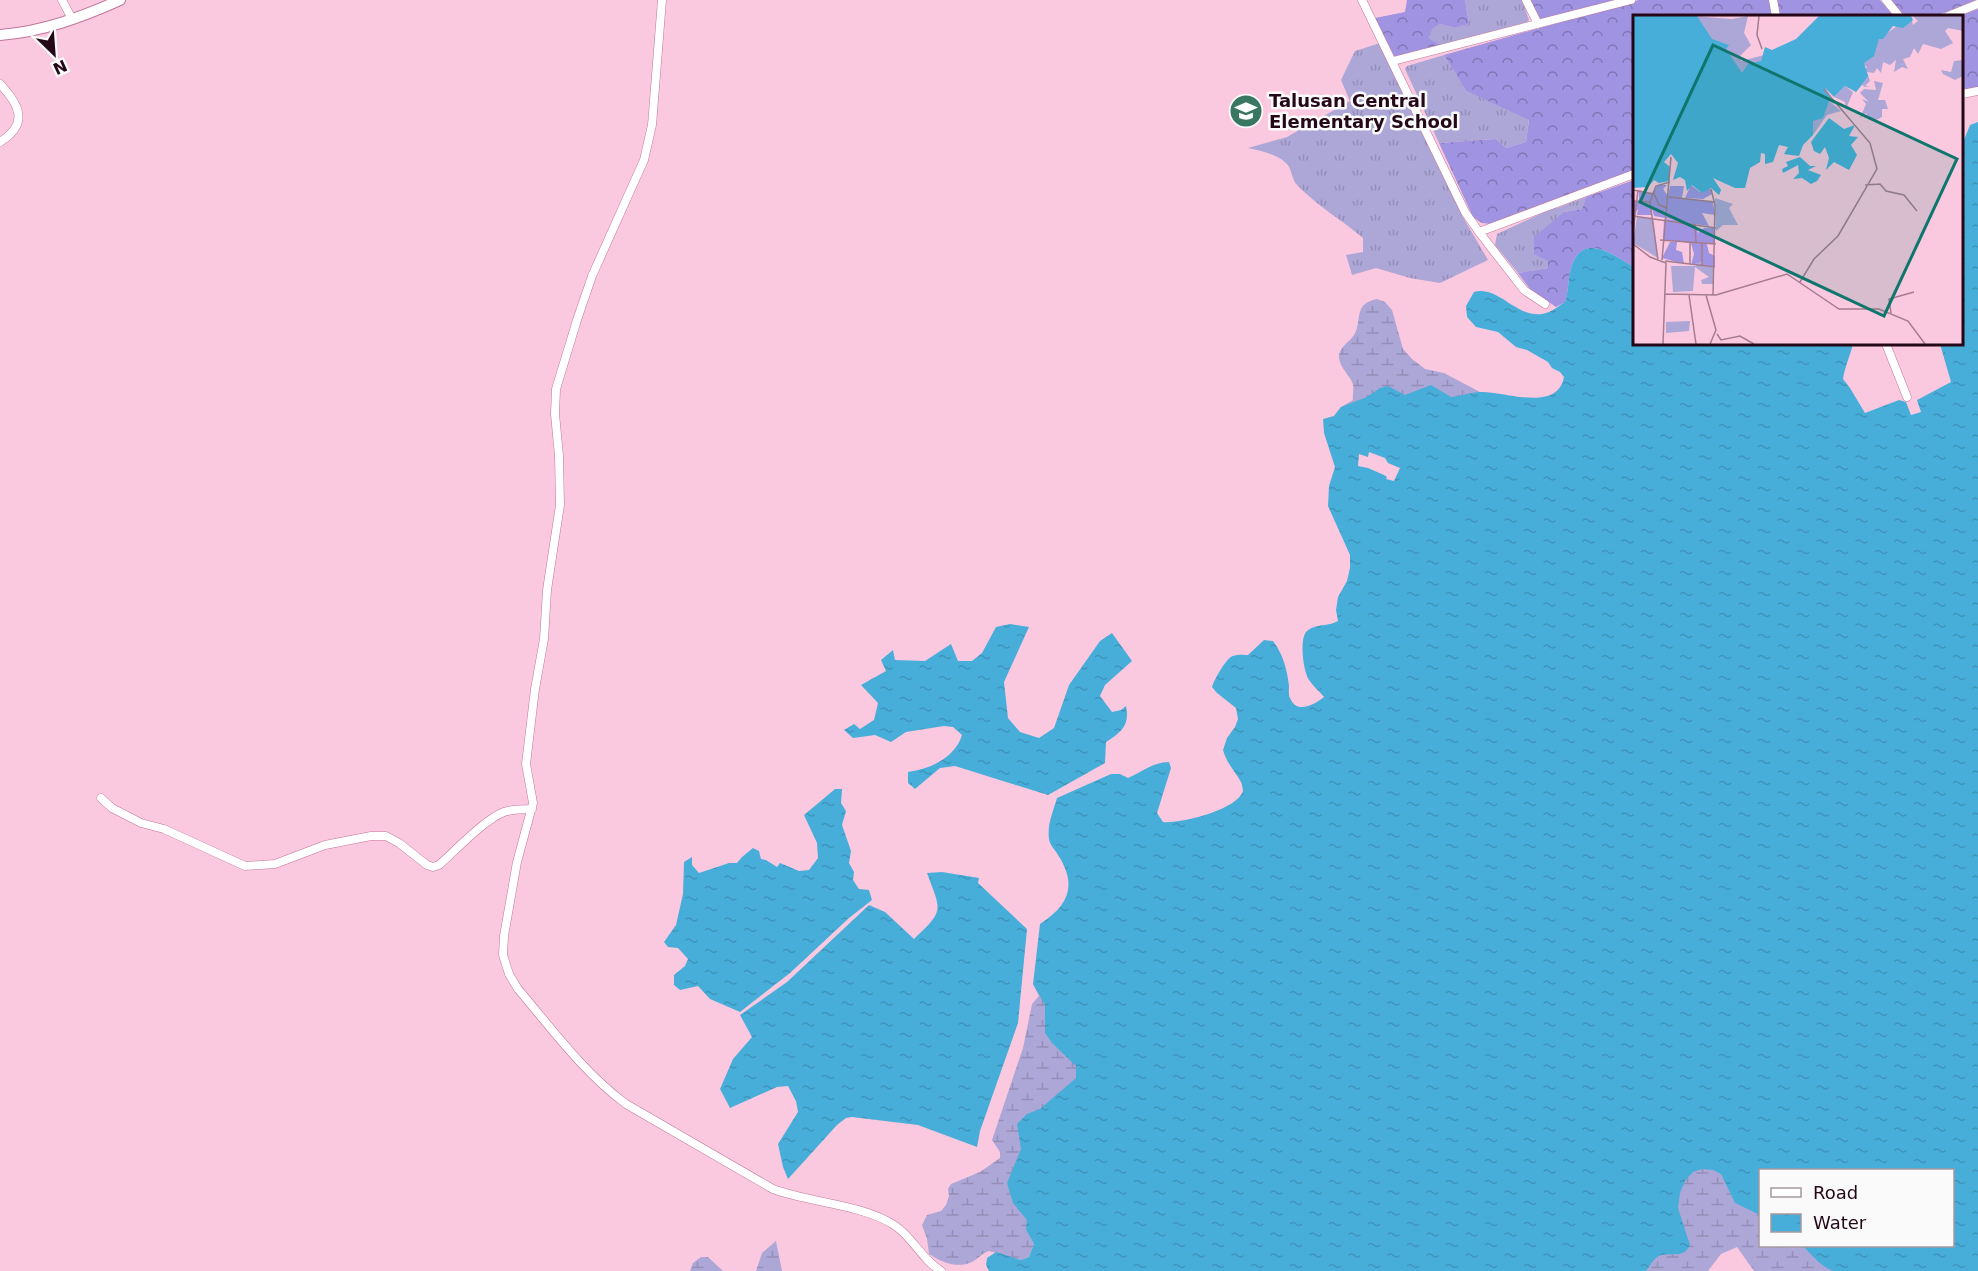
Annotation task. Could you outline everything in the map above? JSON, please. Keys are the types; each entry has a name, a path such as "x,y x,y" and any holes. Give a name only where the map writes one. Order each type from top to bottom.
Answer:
{"main road":[{"path":"0,35 33,30 72,19 120,0"}],"street":[{"path":"62,0 72,19"},
{"path":"662,0 652,125 644,160 592,276 556,389 555,414 560,456 560,505 547,590 544,639 526,764 533,802 517,862 504,936 503,955 509,974 518,989 589,1072 626,1104 773,1189 797,1197 874,1214 896,1226 911,1239 934,1267 941,1271"},
{"path":"1362,0 1466,212 1524,290 1545,304"},
{"path":"1527,0 1539,24"},
{"path":"1393,61 1630,0"},
{"path":"1773,0 1776,15"},
{"path":"1886,0 1898,15"},
{"path":"1950,15 1978,4"},
{"path":"0,84 13,99 19,115 16,129 0,142"},
{"path":"1963,94 1978,91"},
{"path":"1479,232 1633,175"},
{"path":"1886,345 1907,397"},
{"path":"101,798 112,808 141,823 164,829 245,866 275,864 326,845 370,836 386,836 433,867 439,865 480,828 502,813 532,809"}],"green space":[{"path":"1407,0 1465,0 1469,24 1455,28 1440,24 1432,29 1429,38 1441,45 1395,58 1375,18 1405,12"},
{"path":"1465,0 1522,0 1529,20 1441,45 1429,38 1431,29 1440,24 1455,28 1469,24"},
{"path":"1530,0 1616,0 1540,20"},
{"path":"1639,0 1770,0 1772,15 1633,15 1633,170 1491,224 1482,223 1473,217 1439,143 1496,139 1506,148 1526,142 1529,120 1466,91 1444,55"},
{"path":"1776,0 1880,0 1893,15 1779,15"},
{"path":"1890,0 1976,0 1938,15 1901,15"},
{"path":"1978,9 1978,87 1963,90 1963,15"},
{"path":"1380,43 1464,219 1488,260 1440,283 1410,278 1376,268 1352,275 1346,255 1363,252 1363,238 1305,193 1295,183 1289,166 1283,161 1269,153 1248,148 1287,137 1350,101 1341,80 1355,51"},
{"path":"1444,55 1466,91 1529,119 1526,142 1506,148 1496,139 1439,143 1405,69 1407,66"},
{"path":"1633,180 1633,266 1610,253 1592,248 1584,250 1577,255 1572,265 1565,302 1556,307 1530,289 1518,273 1548,268 1548,261 1534,254 1534,237 1564,212 1582,209 1586,197"},
{"path":"1586,197 1582,209 1564,212 1548,261 1548,268 1518,273 1495,245 1497,234 1553,208"},
{"path":"1377,299 1385,302 1392,310 1403,349 1412,359 1425,369 1444,373 1480,392 1500,394 1510,414 1431,393 1334,416 1341,407 1353,400 1353,384 1341,365 1339,353 1357,330 1361,309 1369,301"},
{"path":"1133,922 1026,1230 1034,1244 1029,1257 1021,1260 989,1251 972,1262 961,1265 949,1264 929,1254 922,1225 927,1215 941,1211 946,1205 951,1184 980,1172 1000,1158 1000,1152 992,1140 1023,1048 1032,1004 1039,996 1033,984"},
{"path":"1606,1158 1759,1170 1759,1247 1953,1247 1978,1271 1754,1271 1737,1247 1721,1254 1708,1271 1576,1271"},
{"path":"776,1241 782,1271 756,1271 762,1253"},
{"path":"701,1257 708,1257 723,1271 690,1271 693,1263"}],"water":[{"path":"1978,122 1978,1271 1833,1271 1820,1263 1804,1247 1954,1247 1954,1169 1759,1169 1759,1215 1735,1203 1721,1174 1713,1170 1702,1169 1693,1172 1685,1181 1680,1193 1678,1208 1690,1245 1681,1254 1659,1256 1646,1271 989,1271 986,1265 987,1258 996,1252 1021,1260 1029,1257 1034,1244 1026,1230 1027,1220 1013,1203 1007,1183 1021,1149 1017,1124 1027,1114 1040,1109 1076,1078 1076,1066 1045,1033 1045,1005 1033,984 1040,924 1057,910 1067,894 1068,876 1049,839 1050,823 1057,798 1111,774 1120,774 1128,778 1153,765 1169,762 1171,768 1157,813 1163,822 1182,821 1220,810 1239,798 1243,791 1241,782 1223,750 1238,719 1236,708 1212,687 1230,658 1237,655 1248,655 1264,640 1273,641 1279,651 1287,674 1289,697 1294,704 1307,706 1324,697 1307,676 1303,640 1307,631 1338,621 1336,610 1338,597 1347,581 1350,555 1328,506 1329,486 1335,467 1324,433 1323,419 1334,416 1341,407 1388,386 1405,395 1431,385 1451,397 1479,392 1528,398 1551,395 1559,388 1564,377 1560,372 1527,350 1516,347 1498,332 1476,327 1467,317 1466,306 1474,292 1483,291 1492,293 1528,313 1538,314 1551,311 1565,302 1572,265 1577,255 1592,248 1610,253 1633,266 1633,345 1853,345 1843,379 1865,413 1899,400 1906,402 1911,415 1921,412 1917,400 1951,382 1940,345 1963,345 1963,142 1970,125"},
{"path":"1010,624 1029,627 1004,682 1008,718 1020,732 1039,738 1054,728 1069,685 1100,641 1112,633 1132,661 1105,685 1100,696 1112,712 1126,706 1127,713 1126,723 1116,735 1106,742 1105,763 1048,795 955,766 940,768 915,789 908,783 908,772 933,765 954,750 962,735 953,727 944,726 906,732 891,742 875,735 853,738 844,730 854,724 860,729 874,720 878,703 861,685 886,671 881,660 893,650 895,660 925,661 951,644 958,661 972,661 982,653 996,627"},
{"path":"835,789 842,789 841,803 846,811 842,825 851,851 849,863 854,872 853,880 859,889 869,890 872,900 849,918 790,973 740,1012 710,999 698,986 680,990 674,985 674,975 685,966 688,959 678,948 668,947 664,942 676,925 683,894 684,862 692,857 692,865 699,873 729,863 737,863 753,848 759,851 761,859 777,867 780,863 799,871 809,870 818,858 817,843 804,815"},
{"path":"942,872 979,878 978,883 1027,929 1018,1023 980,1131 977,1147 918,1125 846,1118 788,1179 778,1144 798,1112 796,1101 788,1086 777,1087 730,1108 720,1089 733,1059 752,1037 740,1015 787,982 869,905 885,912 914,939 931,922 937,909 935,895 927,873"}],"pier":[{"path":"1369,452 1385,458 1388,463 1400,468 1394,481 1368,468 1358,466 1359,454 1368,457"}],"place":[{"name":"Talusan Central Elementary School","path":"1246,111"}]}
